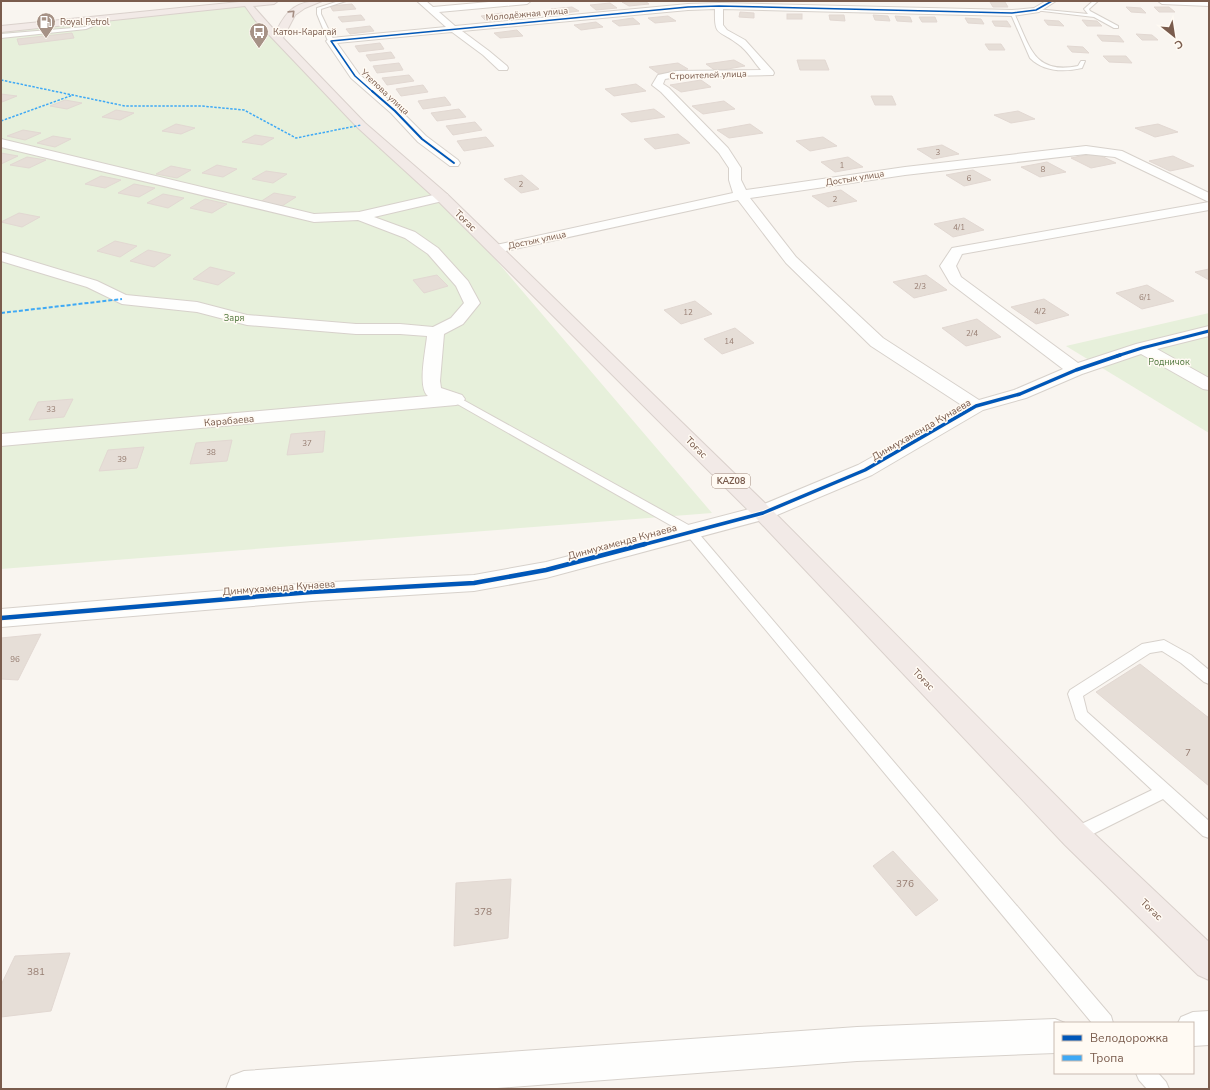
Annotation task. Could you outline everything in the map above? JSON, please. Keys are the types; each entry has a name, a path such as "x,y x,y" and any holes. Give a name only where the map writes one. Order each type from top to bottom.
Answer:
{"highway":[{"path":"2,30 247,2 274,1"},
{"path":"252,25 275,35 290,14 300,6 318,1"},
{"name":"Тоғас","path":"247,2 275,35 361,125 442,197 763,513 1075,835 1209,964"},
{"path":"110,18 218,15"}],"street":[{"path":"421,1 453,29 486,53 503,68"},
{"path":"432,10 524,1 542,21"},
{"path":"1036,10 1052,1"},
{"path":"1162,1 1203,2"},
{"name":"Молодёжная улица","path":"332,41 688,7 719,6 1012,13 1036,10"},
{"name":"Строителей улица","path":"719,6 719,25 723,32 742,42 769,73 677,74 662,78 657,84 665,90 724,151 735,168 735,180 741,195"},
{"name":"Утепова улица","path":"332,41 355,76 395,111 422,139 454,163"},
{"path":"1,143 314,218 360,216 442,197"},
{"name":"Достык улица","path":"496,250 741,195 905,171 1086,150 1118,154 1209,198"},
{"path":"741,195 791,260 877,342 976,406"},
{"path":"1076,370 955,280 948,266 957,251 1209,206"},
{"path":"1,256 92,284 122,299 197,307 247,320 356,329 400,329 436,332 457,321 472,303 463,284 433,251 410,235 360,216"},
{"name":"Динмухаменда Кунаева","path":"1,618 312,592 474,583 546,570 763,513 865,470 976,406 1020,394 1076,370 1142,348 1209,331"},
{"path":"436,332 430,381 433,391 456,399"},
{"path":"1142,348 1209,386"},
{"name":"Карабаева","path":"1,440 456,399"},
{"path":"1194,1029 1209,1028"},
{"path":"244,1089 857,1044 1054,1036"}],"lane":[{"name":"Утепова улица","path":"332,41 318,14 319,8 344,1"},
{"path":"1096,1 1086,9 1116,27"},
{"name":"Молодёжная улица","path":"1036,10 1096,16"},
{"path":"1012,13 1033,58 1038,63 1052,68 1072,69 1080,66 1083,62"},
{"path":"456,399 690,531 1103,1022"},
{"path":"1209,678 1186,659 1164,646 1147,648 1075,694 1081,715 1209,830"},
{"path":"1075,835 1165,791"},
{"path":"1147,1074 1159,1089"}],"green space":[{"name":"Заря","path":"248,4 272,32 442,197 712,513 1,569 1,27"},
{"name":"Родничок","path":"1209,313 1209,433 1066,346"}],"building":[{"path":"645,1 649,4 629,6 622,2"},
{"path":"990,2 1005,2 1008,7 993,7"},
{"path":"610,3 617,8 596,10 590,5"},
{"path":"352,4 356,9 333,11 330,6"},
{"path":"572,7 579,11 558,14 551,9"},
{"path":"1126,7 1141,8 1146,13 1131,12"},
{"path":"1154,7 1169,7 1175,12 1159,12"},
{"path":"740,12 754,13 754,18 739,17"},
{"path":"502,13 508,18 486,21 481,16"},
{"path":"787,14 802,14 802,19 787,19"},
{"path":"361,15 365,20 342,22 338,17"},
{"path":"829,15 844,15 845,21 830,20"},
{"path":"873,15 888,16 890,21 875,20"},
{"path":"668,16 676,21 655,23 648,18"},
{"path":"895,16 910,17 912,22 897,21"},
{"path":"919,17 935,17 937,22 922,22"},
{"path":"633,18 640,24 619,26 612,21"},
{"path":"965,18 981,19 984,24 968,23"},
{"path":"1044,20 1059,21 1064,26 1048,25"},
{"path":"1082,20 1097,21 1102,26 1087,26"},
{"path":"992,21 1007,21 1011,27 995,26"},
{"path":"596,22 603,27 581,30 574,25"},
{"path":"370,26 374,31 350,34 346,29"},
{"path":"517,30 523,36 500,38 494,33"},
{"name":"Royal Petrol","path":"72,33 74,38 19,45 17,39"},
{"path":"1136,34 1152,35 1158,40 1142,40"},
{"path":"1097,35 1119,36 1124,42 1102,41"},
{"path":"380,43 384,49 359,52 355,46"},
{"path":"985,44 1001,44 1005,50 989,50"},
{"path":"1067,46 1083,47 1089,53 1072,52"},
{"path":"391,52 395,58 370,61 366,55"},
{"path":"1103,56 1126,56 1132,63 1109,62"},
{"path":"734,60 745,66 716,71 706,64"},
{"path":"797,60 825,60 829,70 800,70"},
{"path":"399,63 403,70 377,73 373,66"},
{"path":"678,63 688,69 659,74 649,67"},
{"path":"409,75 414,81 387,85 382,78"},
{"path":"701,80 711,87 681,92 670,85"},
{"path":"636,84 646,91 614,96 605,89"},
{"path":"423,85 428,92 401,96 396,89"},
{"path":"1,94 17,96 2,102"},
{"path":"871,96 892,96 896,105 875,105"},
{"path":"445,97 451,105 423,109 418,101"},
{"path":"65,100 82,103 67,109 50,106"},
{"path":"724,101 735,109 703,114 692,106"},
{"path":"459,109 466,117 437,121 431,113"},
{"path":"654,109 665,117 631,122 621,114"},
{"path":"116,110 134,113 120,120 102,117"},
{"path":"1018,111 1035,119 1011,123 994,115"},
{"path":"475,122 482,130 453,135 446,126"},
{"path":"176,124 195,128 181,134 162,131"},
{"path":"750,124 763,133 729,138 717,130"},
{"path":"1158,124 1178,132 1155,137 1135,128"},
{"path":"23,130 41,133 25,140 7,136"},
{"path":"678,134 690,143 655,149 644,139"},
{"path":"255,135 274,138 262,145 242,142"},
{"path":"53,136 71,139 55,147 37,143"},
{"path":"486,137 494,146 464,151 457,141"},
{"path":"823,137 837,146 810,151 796,141"},
{"path":"942,145 959,154 933,159 917,149"},
{"path":"1,153 18,156 1,164"},
{"path":"1095,153 1116,163 1091,168 1071,158"},
{"path":"1173,156 1194,166 1170,171 1149,161"},
{"path":"27,157 46,160 29,168 10,165"},
{"path":"848,157 863,167 835,172 821,162"},
{"path":"1047,162 1066,172 1040,177 1021,167"},
{"path":"217,165 237,169 223,177 202,173"},
{"path":"171,166 191,170 177,178 156,174"},
{"path":"973,170 991,180 964,186 946,175"},
{"path":"266,171 287,174 273,183 252,179"},
{"path":"522,175 539,189 521,193 504,179"},
{"path":"101,176 121,180 105,188 85,184"},
{"path":"134,184 155,188 139,197 118,193"},
{"path":"841,190 857,201 828,207 812,196"},
{"path":"274,193 296,197 282,206 260,202"},
{"path":"163,194 184,198 168,208 147,203"},
{"path":"205,199 227,204 212,213 190,208"},
{"path":"19,213 40,217 22,227 1,222"},
{"path":"964,218 984,230 953,237 934,224"},
{"path":"115,241 137,246 120,257 97,251"},
{"path":"148,250 171,255 154,267 130,261"},
{"path":"210,267 235,273 218,285 193,279"},
{"path":"1209,269 1209,280 1195,272"},
{"path":"437,275 448,286 424,293 413,280"},
{"path":"926,275 947,290 914,298 893,282"},
{"path":"1147,285 1174,301 1142,309 1116,293"},
{"path":"1044,299 1069,315 1036,324 1011,307"},
{"path":"695,301 712,314 681,324 664,310"},
{"path":"977,319 1001,337 966,346 942,328"},
{"path":"735,328 754,343 722,354 704,339"},
{"path":"73,399 64,417 29,420 38,402"},
{"path":"325,431 323,452 287,455 291,434"},
{"path":"232,440 227,461 190,464 196,443"},
{"path":"144,447 137,468 99,471 108,450"},
{"path":"41,634 18,680 1,679 1,638"},
{"path":"1140,664 1209,718 1209,786 1096,692"},
{"path":"893,851 938,900 916,916 873,866"},
{"path":"511,879 508,938 454,946 456,883"},
{"path":"70,953 51,1011 1,1017 1,985 15,956"}],"marked path":[{"path":"1,80 125,106 201,106 244,110 296,138 361,125"},
{"path":"1,121 73,95"},
{"path":"1,313 122,299"}],"cycle path":[{"path":"454,163 422,139 395,111 355,76 331,41 688,7 719,6 1012,13 1036,10 1052,1"},
{"path":"1,618 312,592 474,583 546,570 763,513 865,470 976,406 1020,394 1076,370 1142,348 1209,331"}],"place":[{"name":"Royal Petrol","path":"46,39"},
{"name":"Катон-Карагай","path":"259,49"}]}
